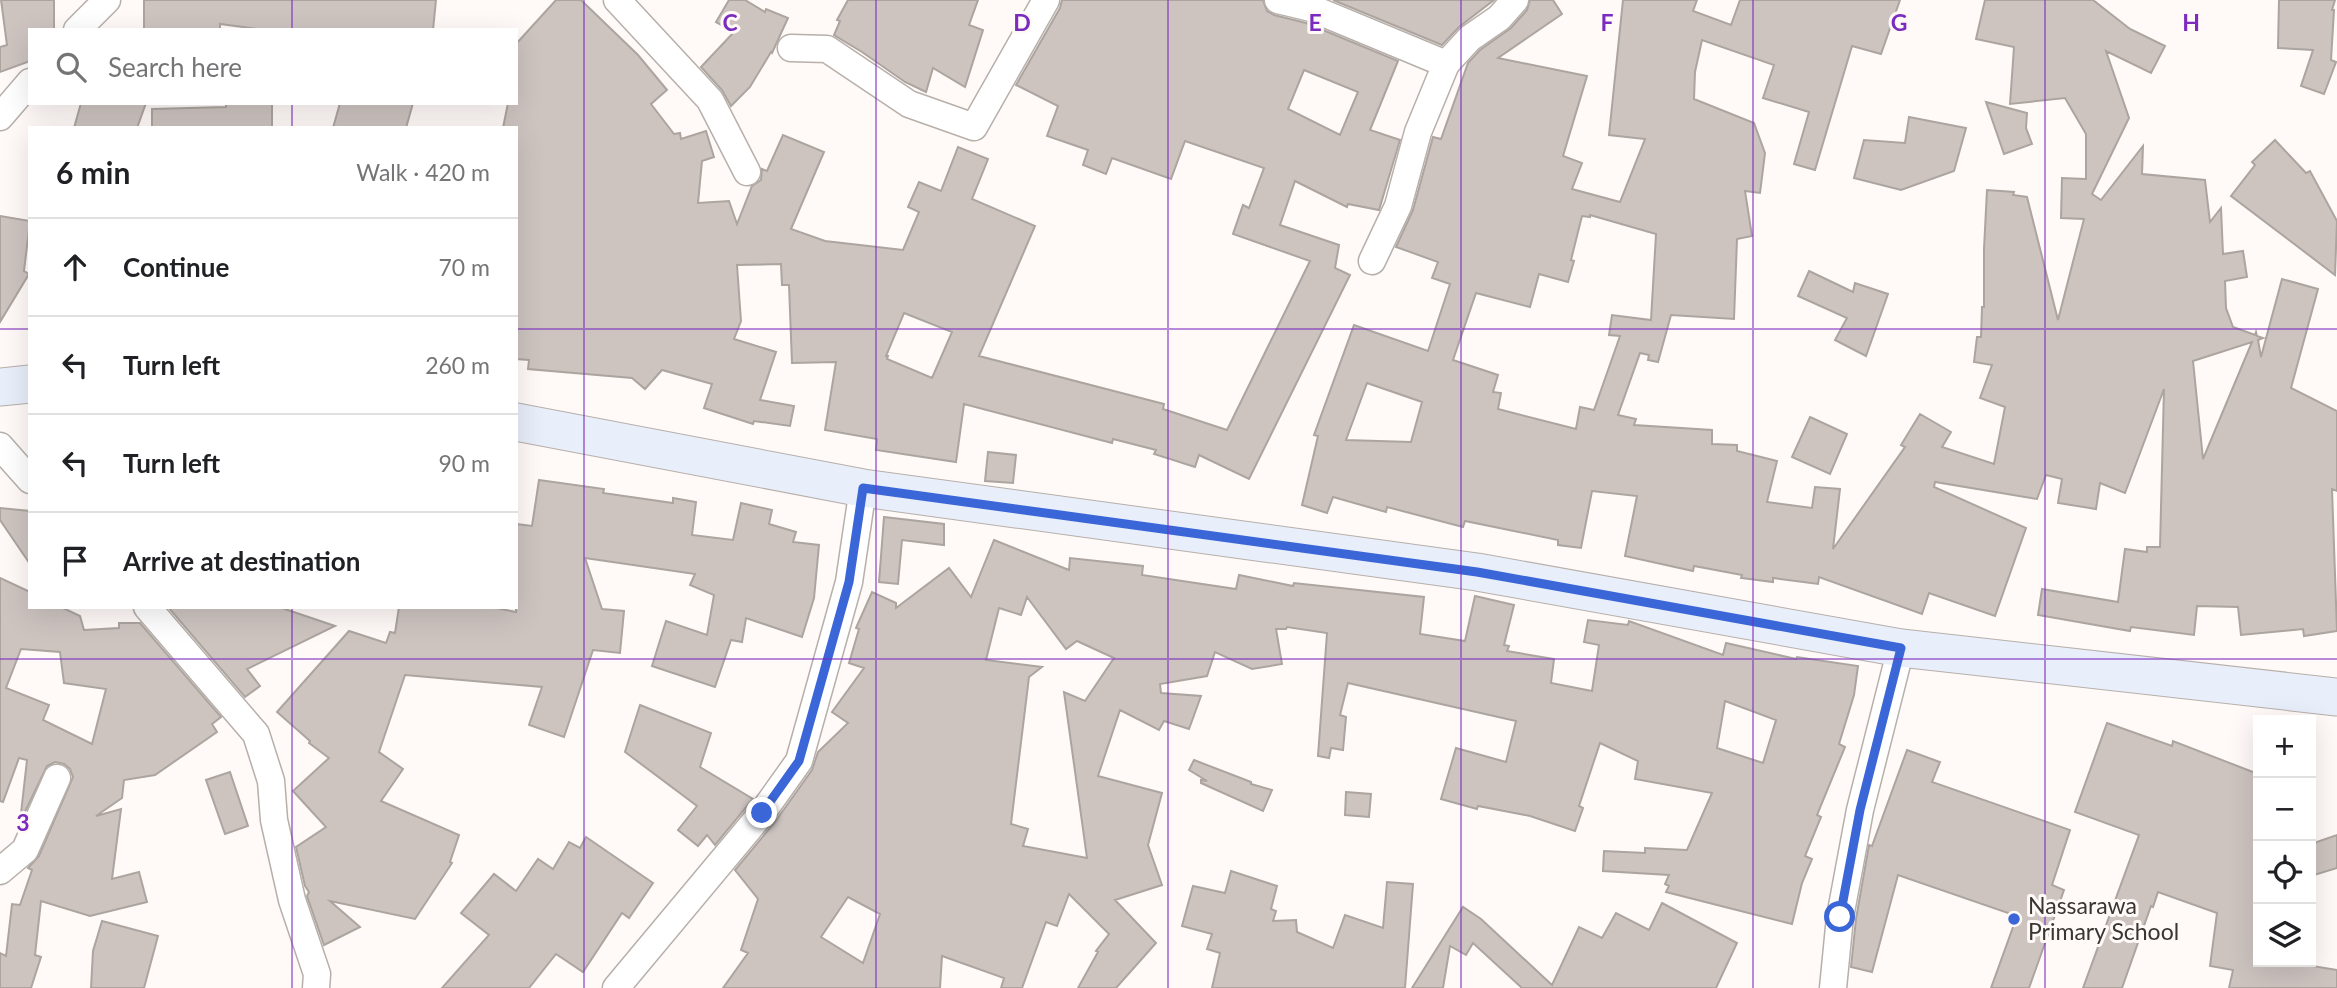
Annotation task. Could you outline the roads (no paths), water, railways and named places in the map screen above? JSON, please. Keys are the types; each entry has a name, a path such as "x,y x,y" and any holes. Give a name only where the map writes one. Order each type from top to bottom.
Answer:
{"street":[{"path":"79,28 107,0"},
{"path":"617,0 710,100 747,172"},
{"path":"791,48 827,49 909,104 975,127 1046,0"},
{"path":"1278,0 1311,8 1446,64"},
{"path":"1372,261 1398,206 1418,132 1446,64 1469,38 1499,18 1515,0"},
{"path":"0,117 28,84"},
{"path":"0,387 28,384"},
{"path":"518,401 892,474 1469,557 1906,624 2337,677"},
{"path":"0,409 28,406"},
{"path":"518,422 863,488 1477,572 1901,648 2337,697"},
{"path":"0,446 28,478"},
{"path":"616,988 762,813 799,761 849,582 863,488"},
{"path":"150,609 256,734 271,781 274,820 292,900 317,974 316,988"},
{"path":"1833,988 1840,917 1860,810 1901,648"},
{"path":"0,871 25,850 57,778"}],"place":[{"name":"Nassarawa Primary School","path":"2014,919"}]}
